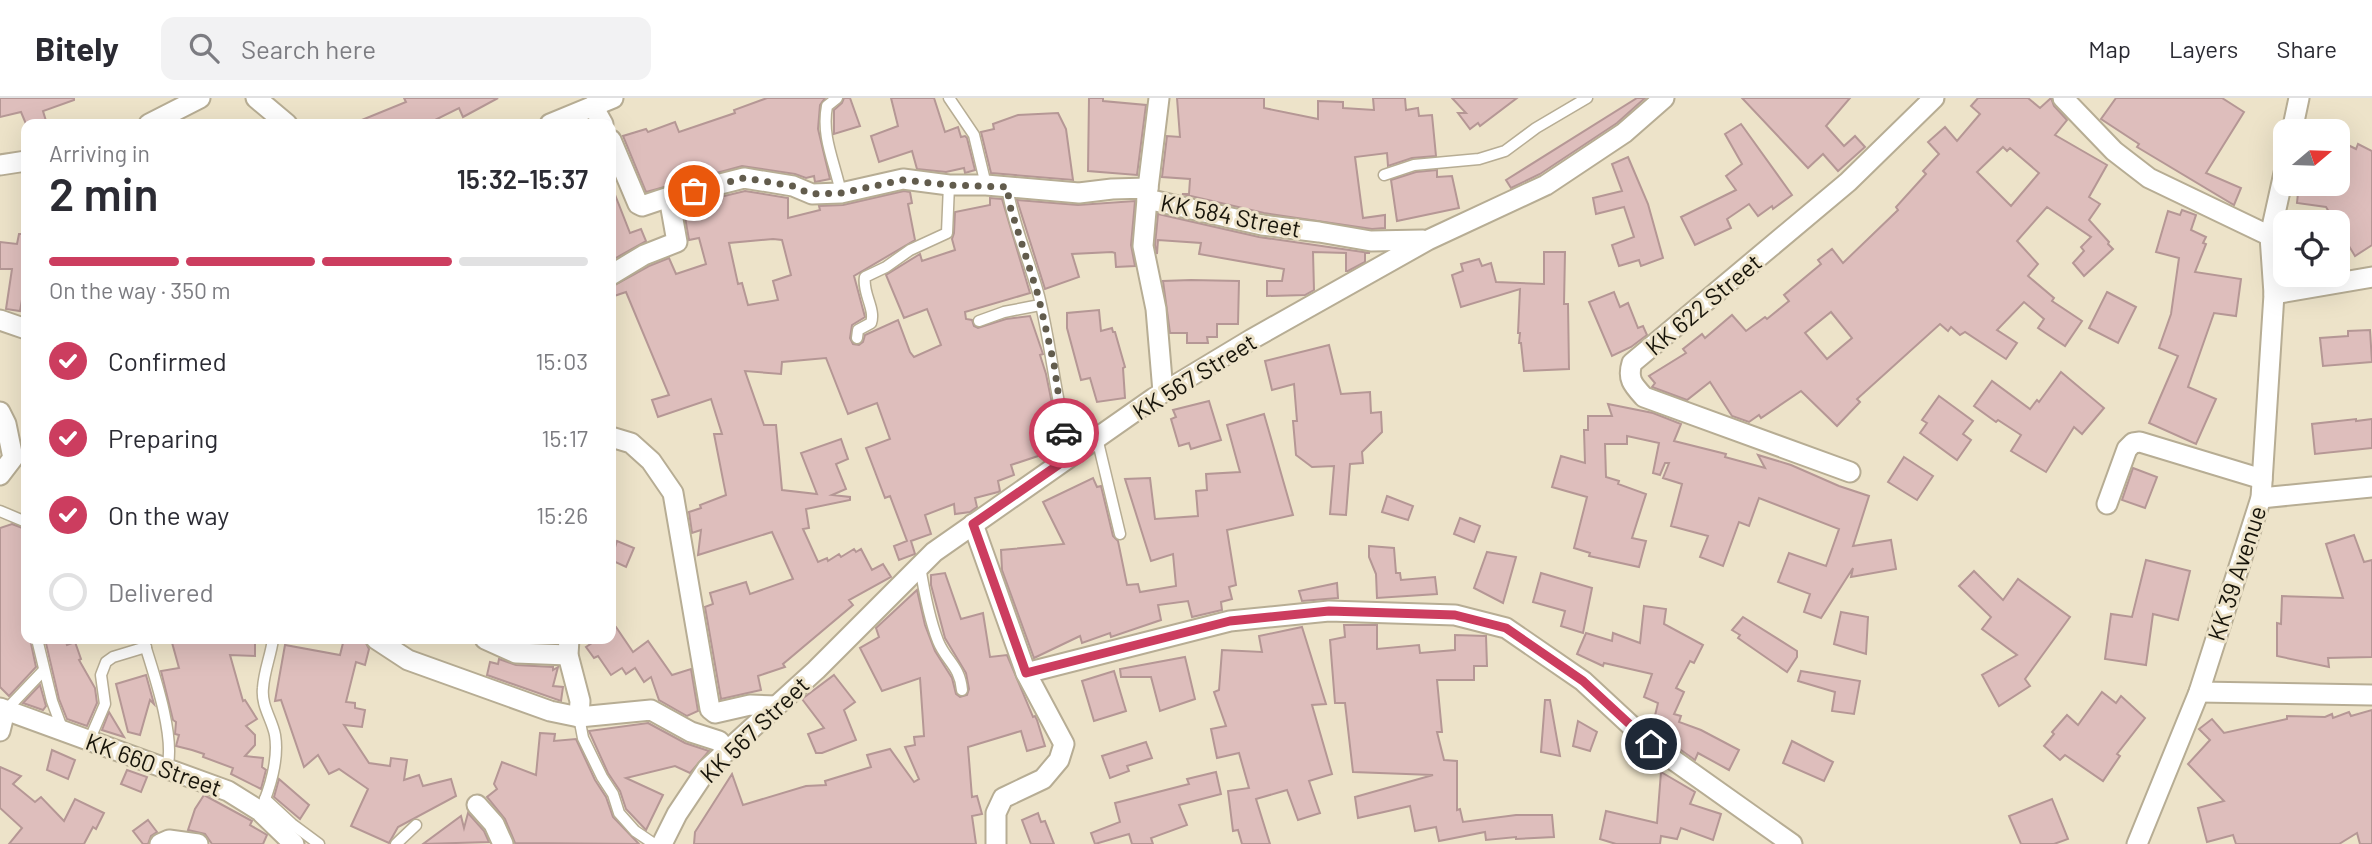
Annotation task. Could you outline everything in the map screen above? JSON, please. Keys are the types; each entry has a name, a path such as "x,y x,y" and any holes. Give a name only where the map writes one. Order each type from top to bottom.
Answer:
{"street":[{"path":"159,119 200,98"},
{"path":"256,98 281,119"},
{"path":"562,119 613,98"},
{"path":"1159,98 1143,246 1156,309 1163,393"},
{"name":"KK 567 Street","path":"662,844 677,814 708,769 933,552 1163,393 1428,240 1546,185 1624,133 1664,98"},
{"name":"KK 622 Street","path":"1850,472 1644,397 1632,384 1629,373 1632,363 1848,182 1934,98"},
{"path":"2063,98 2113,150 2149,178 2270,236"},
{"path":"2295,119 2299,98"},
{"path":"593,106 600,119"},
{"name":"KK 584 Street","path":"616,152 638,204 642,206 744,178 793,186 811,194 841,193 903,180 1079,193 1112,188 1147,194 1262,225 1371,241 1428,240"},
{"path":"0,165 21,162"},
{"name":"KK 39 Avenue","path":"2137,844 2199,692 2261,489 2274,294 2270,236 2279,196"},
{"path":"616,272 644,255 677,242 669,197"},
{"path":"2274,294 2372,277"},
{"path":"0,320 21,327"},
{"path":"0,412 19,461 0,475"},
{"path":"616,438 631,443 651,461 673,493 710,709 715,713 750,705 776,706"},
{"path":"2107,504 2127,449 2133,443 2140,442 2261,489 2372,487"},
{"path":"973,524 1026,673 1064,744 1059,760 1043,779 1003,798 996,813 996,844"},
{"path":"1026,673 1230,621 1329,611 1455,615 1506,628 1572,673 1651,744 1791,844"},
{"path":"384,644 408,660 550,711 579,717 652,710 691,732 719,741 727,751"},
{"path":"496,644 516,653 568,647 578,691 579,717"},
{"path":"2199,692 2372,695"},
{"path":"0,731 3,709"},
{"name":"KK 660 Street","path":"3,709 263,805 294,844"},
{"path":"477,805 494,824 502,844"},
{"path":"160,844 169,840 198,844"}],"lane":[{"path":"837,98 827,106 824,122 826,142 841,193"},
{"path":"949,98 974,135 986,185"},
{"path":"1384,175 1414,165 1479,159 1504,151 1536,128 1587,98"},
{"path":"857,338 858,330 871,323 873,318 865,293 865,277 886,267 910,250 947,233 949,185"},
{"path":"1007,187 1010,206 1040,305 1054,364 1063,428 1071,456"},
{"path":"979,321 1004,312 1040,305"},
{"path":"1096,438 1120,534"},
{"path":"0,511 21,520"},
{"path":"920,565 939,643 958,671 962,690"},
{"path":"38,644 63,731"},
{"path":"89,741 105,705 101,675 106,662 142,644"},
{"path":"144,644 165,727 170,756 167,768"},
{"path":"272,644 262,688 265,713 275,737 273,766 263,805 319,844"},
{"path":"3,709 44,670"},
{"path":"579,717 583,738 613,794 619,813 635,831 654,844"},
{"path":"397,844 416,825"}],"building":[{"path":"0,98 74,98 43,111 45,119 24,119 21,112 0,117"},
{"path":"404,98 498,98 463,117 459,108 437,119 364,119 406,102"},
{"path":"767,98 825,98 820,105 818,129 830,179 815,182 814,176 806,178 742,166 646,192 623,136 646,129 648,132 675,122 679,132 735,113 734,110"},
{"path":"844,98 850,98 860,126 834,134 834,110"},
{"path":"891,98 934,98 945,132 958,127 961,137 967,138 975,170 965,173 964,168 946,172 917,169 912,151 879,162 871,136 898,126"},
{"path":"1089,98 1146,105 1137,175 1088,171"},
{"path":"1177,98 1264,98 1264,108 1318,119 1318,101 1343,102 1343,108 1374,110 1373,98 1405,98 1406,110 1418,108 1419,116 1432,115 1436,156 1412,158 1388,166 1387,153 1355,157 1363,218 1385,215 1385,228 1372,229 1264,213 1182,194 1189,194 1190,179 1162,177 1167,136 1180,137"},
{"path":"1452,98 1517,98 1480,126 1478,123 1470,129 1458,113 1466,113"},
{"path":"1637,98 1645,98 1617,123 1540,174 1511,188 1506,180"},
{"path":"1742,98 1850,98 1826,126 1844,146 1855,136 1865,147 1838,171 1823,154 1808,168"},
{"path":"1978,98 2028,98 2040,108 2051,98 2054,106 2067,120 2055,135 2107,165 2089,197 2100,204 2089,220 2113,249 2084,276 2073,263 2084,251 2081,247 2091,237 2047,207 2017,241 2038,264 2028,276 2054,298 2052,301 2082,321 2065,346 2038,328 2044,319 2024,302 1997,330 2017,343 2006,359 1965,332 1960,335 1951,327 1948,331 1940,324 1857,399 1860,402 1837,426 1801,391 1761,418 1759,415 1749,422 1732,416 1710,382 1687,400 1652,387 1655,383 1649,376 1686,353 1683,349 1702,334 1705,338 1732,315 1746,331 1765,317 1767,319 1789,301 1784,295 1821,264 1818,260 1832,249 1843,263 1898,210 1896,207 1926,174 1923,171 1939,154 1928,142 1945,127 1957,141 1980,114 1971,106","holes":["2003,147 2007,151 2010,148 2039,173 2011,206 1977,172","1831,312 1852,338 1827,359 1805,333"]},
{"path":"2116,98 2222,98 2244,112 2206,173 2241,188 2234,205 2137,147 2139,144 2101,119"},
{"path":"1058,113 1066,129 1073,180 991,173 981,132 994,129 993,124 1018,115"},
{"path":"1741,124 1792,195 1758,216 1749,204 1727,219 1731,228 1695,245 1681,217 1736,190 1726,176 1742,164 1725,134"},
{"path":"2358,144 2372,151 2372,245 2355,256 2350,248 2350,210 2328,210 2326,207 2297,203 2298,196 2350,196 2350,146 2356,149"},
{"path":"1628,157 1648,204 1663,258 1641,266 1639,260 1619,266 1612,245 1634,237 1624,207 1596,214 1593,198 1622,191 1612,164"},
{"path":"1437,170 1437,177 1452,176 1459,208 1397,221 1391,180 1416,172"},
{"path":"745,191 788,198 788,218 820,210 819,206 843,205 904,191 910,192 912,203 908,204 915,240 854,276 865,317 852,325 850,338 853,344 859,345 865,335 898,320 914,357 941,345 927,309 904,318 886,275 920,254 922,261 955,250 952,239 955,212 990,205 990,198 1002,199 1030,293 965,312 966,319 972,320 978,328 1006,319 1030,316 1043,354 1040,355 1058,433 1054,434 1059,449 1011,465 1014,475 998,481 1000,491 975,498 977,507 970,512 955,514 954,504 925,515 931,534 911,541 915,554 899,560 894,546 907,541 890,496 885,498 866,448 890,439 877,403 848,414 826,358 782,362 781,374 745,371 764,425 776,425 782,490 817,494 801,453 841,439 848,459 836,464 846,489 832,495 850,497 850,500 806,509 809,528 803,529 818,562 861,549 872,570 883,564 891,577 849,600 853,605 783,664 785,667 758,676 761,690 721,699 705,607 713,604 710,593 746,582 750,594 793,579 772,532 698,555 701,530 692,533 689,512 726,495 714,434 722,434 711,399 658,417 652,400 669,395 626,292 616,295 616,284 669,258 676,274 706,264 699,238 689,240 683,206","holes":["782,240 791,275 773,281 778,300 748,305 742,283 738,284 729,243"]},
{"path":"616,197 630,233 641,229 646,241 616,258"},
{"path":"1017,200 1078,205 1135,201 1131,245 1135,266 1116,267 1115,253 1112,252 1072,254 1079,277 1045,289"},
{"path":"2182,210 2196,215 2191,230 2206,237 2195,272 2241,279 2236,316 2214,313 2188,387 2216,399 2196,444 2149,423 2178,356 2159,348 2171,314 2179,258 2156,252 2168,211 2180,215"},
{"path":"1158,214 1259,237 1370,253 1365,253 1365,262 1346,271 1346,253 1313,252 1314,290 1305,295 1267,296 1267,281 1282,281 1284,269 1199,254 1201,243 1158,240 1157,254 1155,245"},
{"path":"21,234 20,311 6,309 12,269 0,269 0,242 17,244"},
{"path":"1544,252 1565,252 1564,304 1568,304 1569,369 1524,371 1518,333 1520,289 1461,307 1452,275 1463,271 1461,264 1479,259 1482,266 1491,263 1496,282 1544,284"},
{"path":"1163,281 1239,281 1238,324 1217,324 1217,337 1207,337 1208,343 1187,343 1187,333 1170,333"},
{"path":"1614,292 1620,307 1628,303 1638,328 1643,326 1647,335 1612,356 1589,302"},
{"path":"2107,292 2136,307 2118,343 2089,328"},
{"path":"1099,310 1101,331 1112,328 1115,332 1125,367 1125,398 1097,402 1090,378 1081,380 1067,328 1067,313"},
{"path":"2370,330 2372,362 2323,366 2320,338 2348,336 2348,331"},
{"path":"1329,345 1341,394 1370,392 1371,413 1381,412 1382,432 1362,452 1363,463 1350,464 1346,515 1330,514 1334,466 1312,467 1296,455 1294,384 1272,390 1265,361"},
{"path":"2061,372 2104,408 2082,434 2074,427 2046,472 2011,451 2021,435 1974,406 1992,381 2030,409 2037,400 2039,402"},
{"path":"1939,396 1973,421 1963,434 1971,440 1957,460 1920,433 1927,423 1922,420"},
{"path":"1209,401 1221,440 1191,449 1189,443 1179,446 1171,419 1176,417 1173,410"},
{"path":"1608,404 1653,413 1681,424 1674,441 1726,454 1725,457 1765,468 1758,455 1869,496 1853,546 1891,540 1896,569 1851,577 1853,568 1821,618 1804,612 1810,594 1778,582 1789,553 1826,566 1839,529 1759,498 1749,526 1739,522 1723,566 1700,557 1708,536 1671,526 1682,484 1663,478 1669,463 1665,463 1660,475 1653,473 1659,443 1627,436 1627,444 1605,444 1606,477 1646,494 1632,538 1646,541 1639,567 1589,556 1590,553 1574,548 1587,497 1552,487 1561,456 1585,463 1584,430 1588,430 1588,416 1612,416"},
{"path":"1264,414 1293,515 1227,530 1236,585 1229,587 1232,599 1221,602 1222,610 1192,617 1188,601 1158,605 1161,620 1111,637 1110,633 1082,643 1080,636 1034,658 1002,570 1001,550 1064,544 1043,502 1093,478 1097,487 1101,486 1113,536 1118,541 1127,585 1138,584 1140,592 1176,586 1173,554 1151,561 1125,479 1150,478 1155,519 1198,516 1196,491 1207,490 1206,474 1240,472 1227,425"},
{"path":"2372,419 2372,448 2315,454 2312,424"},
{"path":"1904,457 1933,476 1917,500 1888,482"},
{"path":"2133,468 2157,477 2145,508 2122,500"},
{"path":"1387,496 1413,506 1408,520 1382,512"},
{"path":"1460,518 1480,526 1474,542 1454,534"},
{"path":"12,524 21,527 21,644 31,644 36,667 9,696 0,687 0,528"},
{"path":"2354,535 2364,562 2372,560 2372,657 2328,658 2329,667 2277,656 2277,623 2281,624 2282,596 2343,598 2326,544"},
{"path":"617,541 634,548 626,567 616,562"},
{"path":"1369,546 1394,548 1396,573 1400,573 1401,580 1435,577 1437,594 1377,598 1376,574 1369,557"},
{"path":"1487,552 1516,557 1503,603 1474,588"},
{"path":"2146,560 2190,571 2178,620 2153,614 2146,665 2105,659 2111,614 2132,617"},
{"path":"1974,571 2003,600 2018,579 2070,617 2025,679 2030,686 1999,706 1982,675 2017,655 1982,629 1991,617 1959,586"},
{"path":"945,573 961,619 983,613 990,657 1007,655 1033,717 1037,720 1045,746 1027,751 1021,731 968,747 972,797 977,796 982,814 972,816 976,844 694,844 695,832 732,774 743,805 806,786 826,785 825,781 871,767 867,755 890,749 914,782 919,779 905,747 915,745 914,737 924,736 920,678 882,691 860,648 879,637 876,628 917,590 925,625 935,651 952,678 956,694 960,697 967,695 969,689 966,673 945,638 931,585 931,575"},
{"path":"1541,573 1592,588 1583,633 1561,626 1565,611 1533,602"},
{"path":"1337,583 1338,598 1302,601 1299,591"},
{"path":"1644,606 1666,609 1664,624 1703,645 1694,663 1690,661 1676,688 1684,692 1674,714 1681,716 1679,722 1739,750 1729,770 1698,753 1695,760 1660,735 1660,727 1653,724 1658,703 1644,697 1652,674 1604,663 1603,666 1577,654 1586,633 1612,641 1613,633 1640,643"},
{"path":"1841,612 1868,617 1866,654 1834,644"},
{"path":"1743,617 1797,651 1797,657 1787,672 1738,638 1740,635 1732,630"},
{"path":"1344,625 1377,625 1377,649 1419,645 1420,653 1455,650 1455,635 1486,636 1487,666 1474,666 1474,680 1437,680 1442,732 1437,732 1444,760 1457,761 1457,810 1460,809 1463,822 1516,815 1552,815 1554,837 1486,840 1485,832 1439,841 1436,827 1415,831 1410,806 1358,818 1355,797 1433,775 1353,772 1345,703 1335,703 1330,640 1345,637"},
{"path":"616,627 633,652 648,641 672,675 691,669 698,711 687,716 659,700 651,677 644,682 635,668 626,674 622,668 611,675 598,656 594,658 586,647 590,644 616,644"},
{"path":"1302,627 1326,704 1312,705 1332,774 1309,781 1320,813 1298,820 1287,790 1256,799 1270,844 1242,844 1238,830 1233,831 1228,791 1249,788 1239,753 1217,758 1211,729 1226,726 1214,692 1219,690 1222,650 1262,652 1259,636"},
{"path":"46,644 76,644 81,659 79,660 95,688 97,703 87,726 67,719 59,699"},
{"path":"172,644 255,644 255,656 230,655 243,701 245,700 257,719 246,726 255,735 255,745 245,756 263,758 262,767 266,770 261,789 231,774 233,768 203,757 204,754 176,746 179,735 175,734 176,722 173,720 161,671 179,668"},
{"path":"343,644 366,644 369,649 365,665 356,662 346,702 355,703 355,708 365,710 362,727 344,725 369,763 390,766 391,758 407,760 404,780 419,775 423,786 451,779 456,796 398,827 389,843 351,826 368,789 339,769 329,774 318,755 304,767 281,700 275,701 285,645 340,655"},
{"path":"1185,657 1195,699 1160,711 1151,677 1121,677 1120,669"},
{"path":"499,659 516,665 553,667 553,670 558,667 553,686 563,687 561,701 487,675 490,662 498,664"},
{"path":"1114,671 1126,711 1094,721 1082,681"},
{"path":"1801,671 1860,681 1854,714 1832,711 1835,692 1798,681"},
{"path":"146,675 154,704 150,700 140,735 128,732 116,684"},
{"path":"834,675 855,702 844,710 856,740 816,753 808,734 824,728 802,699"},
{"path":"40,685 46,706 43,710 23,703"},
{"path":"2102,692 2116,703 2121,696 2145,718 2117,754 2120,756 2103,781 2065,755 2060,760 2044,746 2067,715 2078,725"},
{"path":"1545,700 1550,700 1560,756 1541,752"},
{"path":"2372,710 2372,844 2360,844 2357,833 2339,844 2236,844 2233,835 2207,842 2198,808 2224,801 2188,764 2210,740 2199,729 2212,719 2224,733 2287,719 2287,716 2325,717 2332,714 2333,718 2349,712 2351,716"},
{"path":"109,712 124,737 102,730"},
{"path":"1578,721 1597,732 1590,751 1573,746"},
{"path":"648,723 685,743 709,751 690,773 675,766 626,778 663,795 646,830 626,809 620,791 608,773 589,731"},
{"path":"540,733 555,734 554,741 576,739 606,797 613,817 639,844 515,843 505,819 487,797 497,789 494,784 502,762 536,775"},
{"path":"1792,741 1833,762 1824,781 1783,763"},
{"path":"1146,742 1152,758 1127,766 1129,771 1110,778 1102,756"},
{"path":"52,750 75,760 68,779 47,770"},
{"path":"0,767 21,776 13,784 35,802 41,797 64,821 75,799 104,813 96,829 93,827 84,844 9,844 22,828 0,808"},
{"path":"127,770 147,777 141,792 121,784"},
{"path":"1216,772 1221,794 1179,805 1187,825 1151,838 1153,844 1132,844 1129,834 1095,844 1091,833 1120,822 1115,803 1189,784 1187,779"},
{"path":"1661,772 1695,792 1690,804 1721,814 1713,840 1681,828 1677,839 1661,836 1660,844 1616,844 1600,839 1606,811 1657,823"},
{"path":"279,779 309,805 300,819 274,797"},
{"path":"204,795 252,821 250,825 267,835 263,844 212,844 205,834 188,830 195,809"},
{"path":"2052,799 2068,839 2054,844 2021,844 2009,816"},
{"path":"468,813 484,831 489,842 423,844 461,816 464,828"},
{"path":"1038,813 1041,822 1045,821 1054,844 1031,844 1022,820"},
{"path":"148,820 157,832 151,836 148,844 143,844 133,831"}],"way so far":[{"path":"694,191 744,178 793,186 811,194 841,193 903,180 1007,187 1010,206 1038,295 1054,364 1064,433"}],"route":[{"path":"1064,433 1071,456 973,524 1026,673 1230,621 1329,611 1455,615 1506,628 1583,681 1651,744"}]}
